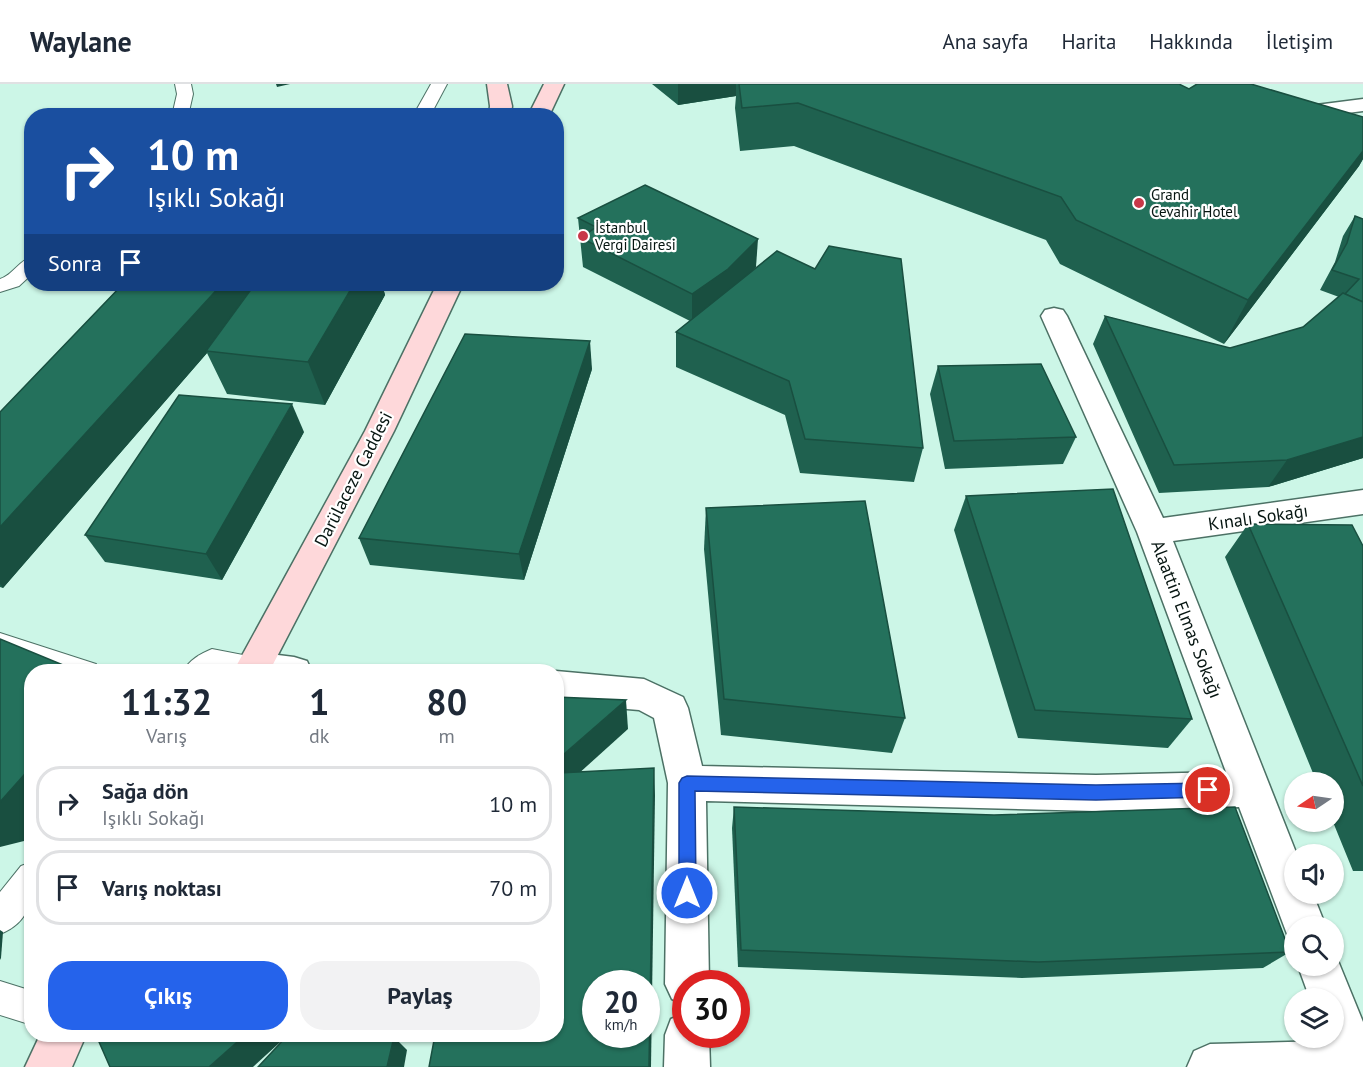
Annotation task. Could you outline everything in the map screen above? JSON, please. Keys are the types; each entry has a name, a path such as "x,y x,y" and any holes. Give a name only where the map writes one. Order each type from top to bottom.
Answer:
{"main road":[{"path":"497,84 501,108"},
{"path":"542,108 554,84"},
{"name":"Darülaceze Caddesi","path":"256,664 364,459 447,291"},
{"path":"48,1067 60,1042"}],"street":[{"path":"1316,111 1363,105"},
{"name":"Alaattin Elmas Sokağı","path":"1054,316 1153,532 1301,916"},
{"name":"Kınalı Sokağı","path":"1153,532 1363,502"},
{"path":"564,688 644,695 670,708 687,783 687,970"},
{"path":"687,783 1096,793 1252,789"},
{"path":"1210,1067 1359,1063 1344,1028"},
{"path":"687,1048 687,1067"}],"lane":[{"path":"182,108 185,94 183,84"},
{"path":"426,108 439,84"},
{"path":"0,286 12,282 24,271"},
{"path":"0,644 61,664"},
{"path":"208,664 212,661 227,664"},
{"path":"0,918 24,887"},
{"path":"0,998 24,1006"}],"building":[{"name":"Grand Cevahir Hotel","path":"739,84 1179,84 1189,89 1197,84 1251,84 1363,117 1363,151 1248,300 1076,220 1061,197 798,103 742,108"},
{"path":"645,185 758,239 728,269 692,294 581,238 596,227 578,218"},
{"path":"1355,216 1363,219 1363,302 1345,294 1359,279 1332,270 1347,243"},
{"path":"829,246 901,259 923,448 805,439 789,381 676,332 777,251 815,269"},
{"path":"116,291 216,291 0,527 0,412"},
{"path":"250,291 350,291 308,362 206,351"},
{"path":"1343,293 1363,302 1363,437 1287,460 1174,465 1105,316 1230,348 1303,327"},
{"path":"465,334 590,341 519,554 359,538"},
{"path":"1041,364 1076,437 954,441 938,366"},
{"path":"179,395 292,404 206,554 85,535"},
{"path":"1113,489 1192,719 1035,710 966,496"},
{"path":"865,501 905,718 724,699 706,508"},
{"path":"1248,524 1352,525 1363,546 1363,786"},
{"path":"0,639 61,664 24,664 24,775 0,802"},
{"path":"564,697 626,700 564,754"},
{"path":"654,768 651,970 582,970 582,1048 649,1048 649,1067 429,1067 434,1042 564,1042 564,773"},
{"path":"734,807 994,815 1235,807 1284,936 1284,952 1038,962 741,950"},
{"path":"99,1042 237,1042 209,1067 110,1067"},
{"path":"281,1042 393,1042 387,1067 258,1067"}],"place":[{"name":"Grand Cevahir Hotel","path":"1139,203"},
{"name":"İstanbul Vergi Dairesi","path":"583,236"}],"route":[{"path":"687,893 687,783 1096,793 1208,790"}]}
